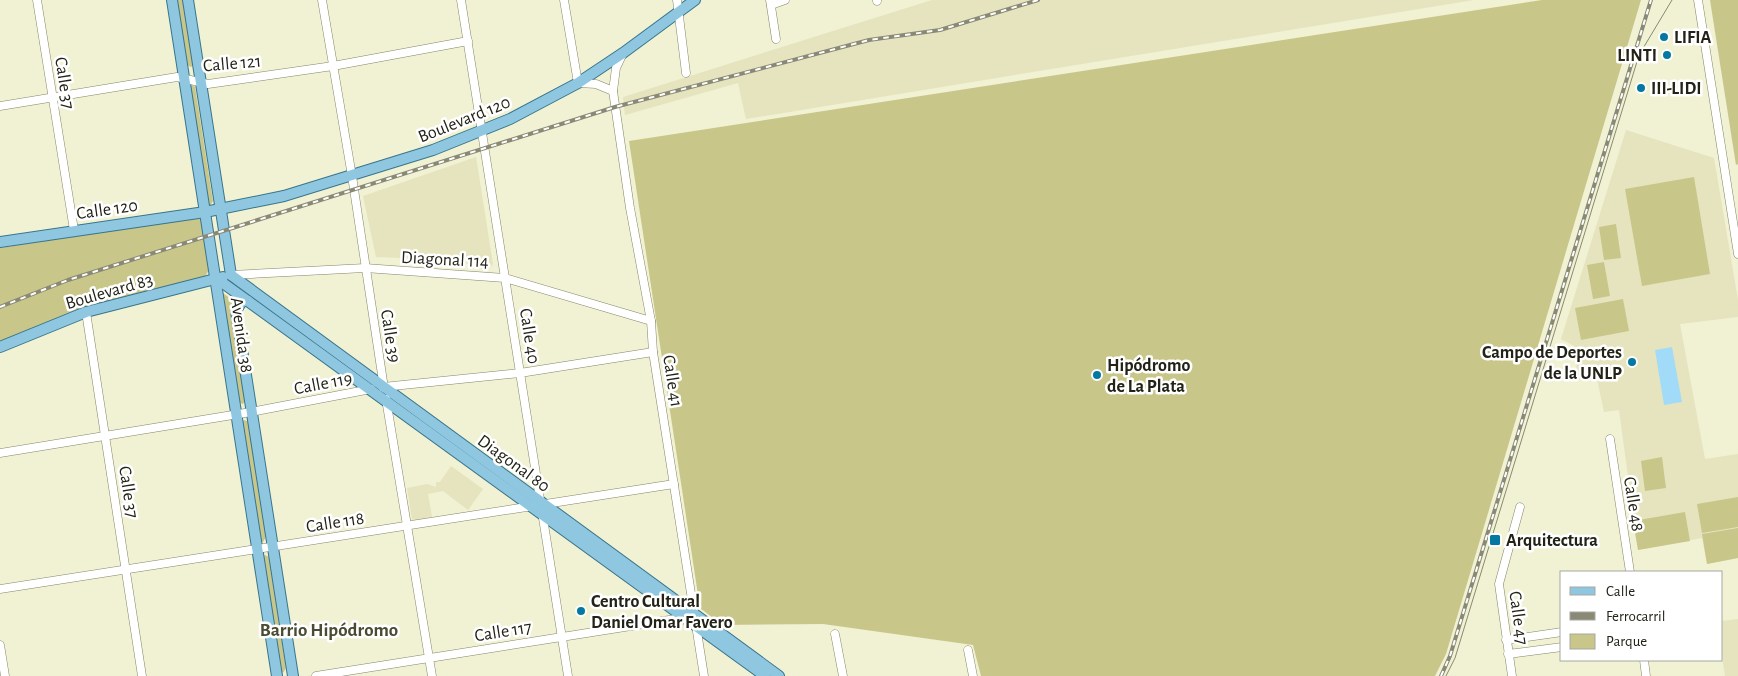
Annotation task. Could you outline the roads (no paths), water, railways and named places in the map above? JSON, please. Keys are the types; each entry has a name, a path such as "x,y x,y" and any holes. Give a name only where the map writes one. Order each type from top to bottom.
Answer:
{"main road":[{"name":"Avenida 38","path":"172,0 277,676"},
{"name":"Avenida 38","path":"188,0 219,209 231,275"},
{"name":"Boulevard 120","path":"219,209 284,196 352,176 433,150 528,111 578,83 623,53 695,0"},
{"name":"Calle 120","path":"0,242 219,209"},
{"name":"Boulevard 83","path":"0,347 86,312 231,275"},
{"name":"Diagonal 80","path":"231,275 694,616 779,676"},
{"name":"Diagonal 80","path":"216,278 697,629 765,676"},
{"name":"Avenida 38","path":"248,301 242,300 236,311 292,676"}],"street":[{"name":"Calle 37","path":"37,0 74,230"},
{"name":"Calle 39","path":"322,0 352,176 364,268 432,676"},
{"name":"Calle 40","path":"461,0 568,676"},
{"path":"564,0 578,83 596,84 613,91"},
{"path":"677,0 686,73"},
{"path":"776,39 771,2 785,0"},
{"path":"1698,0 1738,254"},
{"name":"Calle 121","path":"0,106 184,77 208,84 333,66 468,41"},
{"name":"Calle 41","path":"623,53 616,68 613,91 630,208 651,321 653,352 704,676"},
{"name":"Diagonal 114","path":"231,275 364,268 505,278 651,321"},
{"name":"Calle 37","path":"86,312 142,676"},
{"name":"Calle 119","path":"0,453 251,412 369,389 520,373 653,352"},
{"name":"Calle 48","path":"1610,439 1630,571"},
{"name":"Calle 118","path":"0,589 674,484"},
{"name":"Calle 47","path":"1512,676 1499,584 1520,507"},
{"name":"Calle 117","path":"316,676 694,616"},
{"path":"1506,640 1560,632"},
{"path":"835,634 843,676"},
{"path":"0,645 5,676"},
{"path":"1508,654 1560,647"},
{"path":"968,650 974,676"},
{"path":"1644,661 1646,676"}],"water":[{"path":"1672,347 1682,402 1664,405 1655,350"}],"tram line":[{"path":"1446,676 1455,658 1639,55 1672,0"}],"railway":[{"path":"0,307 68,280 615,107 869,40 940,30 1038,0"},
{"path":"1441,676 1450,656 1651,0"}],"place":[{"name":"LIFIA","path":"1664,37"},
{"name":"LINTI","path":"1667,55"},
{"name":"III-LIDI","path":"1641,88"},
{"name":"Campo de Deportes de la UNLP","path":"1632,362"},
{"name":"Hipódromo de La Plata","path":"1097,375"},
{"name":"Arquitectura","path":"1495,540"},
{"name":"Centro Cultural Daniel Omar Favero","path":"581,611"}],"district":[{"name":"Barrio Hipódromo","path":"329,629"}]}
